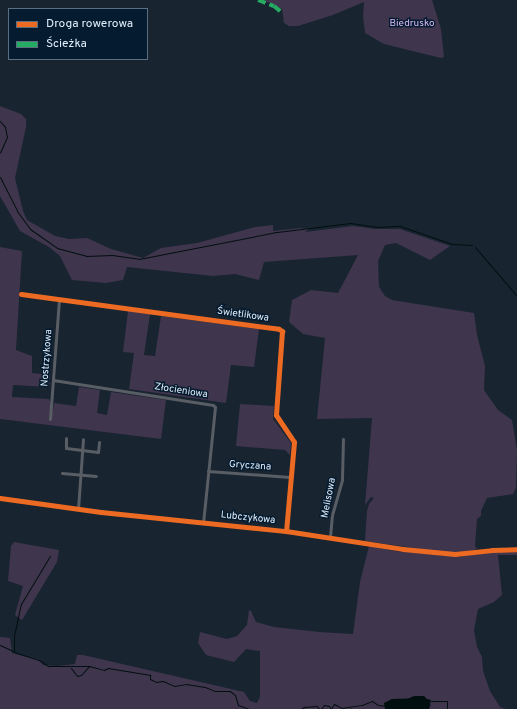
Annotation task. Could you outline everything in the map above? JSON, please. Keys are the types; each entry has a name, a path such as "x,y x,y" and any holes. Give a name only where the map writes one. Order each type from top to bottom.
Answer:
{"street":[{"name":"Świetlikowa","path":"21,294 279,329 283,334 276,415 294,442 286,531"},
{"name":"Nostrzykowa","path":"50,419 59,299"},
{"name":"Złocieniowa","path":"53,380 213,405 215,407 203,523"},
{"path":"66,438 66,448 98,452 99,442"},
{"path":"78,509 83,439"},
{"name":"Melisowa","path":"330,537 332,515 342,479 342,439"},
{"name":"Gryczana","path":"208,471 290,477"},
{"path":"62,473 96,476"},
{"name":"Lubczykowa","path":"0,498 78,509 286,531 392,548 455,554 517,549"}],"green space":[{"name":"Biedrusko","path":"263,0 432,0 441,29 444,57 441,58 384,44 365,33 363,16 364,2 333,15 298,26 289,26 284,23 282,9"},
{"path":"0,106 21,114 26,119 26,127 15,178 23,211 27,220 55,236 69,239 87,238 111,249 143,258 161,248 197,243 255,227 273,225 273,231 300,228 309,229 305,232 353,226 375,229 400,229 450,246 430,260 396,243 385,245 378,261 379,287 385,296 392,300 474,313 477,335 485,366 484,390 498,410 512,420 517,450 516,488 513,494 487,498 481,511 481,516 477,519 475,546 477,549 464,552 442,552 365,541 367,511 369,504 374,498 371,497 365,505 372,418 317,419 325,338 303,334 289,322 292,300 311,290 338,293 358,255 264,262 259,280 235,274 213,276 127,267 123,280 106,283 72,280 60,256 49,247 20,231 0,196"},
{"path":"0,247 22,251 16,350 32,356 32,373 50,375 49,387 13,385 12,397 49,399 53,410 54,403 76,406 79,387 100,390 97,413 107,415 111,392 166,400 161,439 0,419"},
{"path":"128,311 150,314 144,355 155,356 161,316 259,329 254,367 231,365 226,403 129,389 134,353 123,352"},
{"path":"240,404 274,406 273,419 291,443 290,455 285,450 236,446"},
{"path":"14,542 59,550 57,562 22,620 15,615 23,586 8,581 11,546"},
{"path":"369,546 395,551 459,557 493,551 517,551 517,555 498,555 502,595 494,602 478,609 474,630 477,647 482,657 483,671 490,691 500,707 506,709 429,709 431,705 426,699 411,698 392,699 385,703 385,709 0,709 0,637 10,638 12,653 39,660 43,665 57,666 75,664 77,655 83,655 244,692 250,701 257,703 260,697 260,651 246,649 234,662 206,655 198,643 200,632 227,639 237,636 247,625 249,610 251,611 256,622 274,627 353,634 360,582"}],"shaded area":[{"path":"414,696 424,696 431,700 429,709 385,709 384,703 392,699 407,699"}],"waterway":[{"path":"0,121 5,127 7,137 0,153"},
{"path":"0,177 17,211 30,229 57,248 86,256 112,255 139,259 277,232 350,223 378,227 400,226 452,244 472,245"},
{"path":"475,247 517,296"},
{"path":"14,650 14,636 21,604 50,556"},
{"path":"0,645 17,653 39,660 48,666 89,666 104,670 108,668 150,675 150,679 156,682 163,681 174,686 186,684 205,687 215,691 230,691 235,695 238,705 249,709"},
{"path":"71,668 77,676 81,675 89,666"},
{"path":"321,709 324,705 329,706 331,709 334,704 342,708 362,705 372,701 378,705 386,706"},
{"path":"431,701 447,701 447,709"},
{"path":"301,709 304,707 317,706 319,709"},
{"path":"280,709 286,709"}],"marked path":[{"path":"258,0 274,6 280,11"}],"cycle path":[{"path":"21,294 279,329 282,331 276,415 294,442 286,531"},
{"path":"0,498 101,512 286,531 403,549 455,554 517,549"}]}
